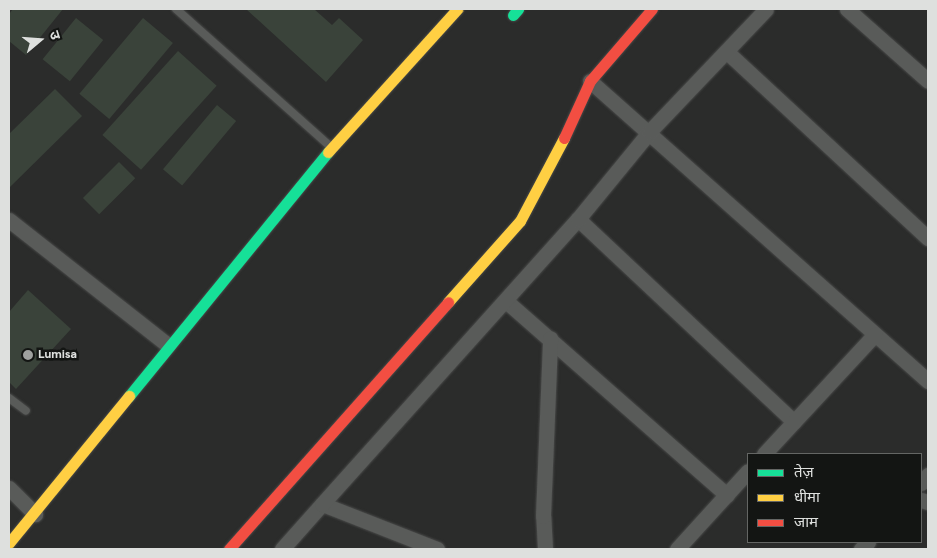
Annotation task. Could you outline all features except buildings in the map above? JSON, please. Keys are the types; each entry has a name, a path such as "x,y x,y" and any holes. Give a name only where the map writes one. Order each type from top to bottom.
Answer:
{"main road":[{"path":"11,535 35,514 168,344 332,148 457,9"},
{"path":"229,549 520,221 552,166 590,81 652,9"}],"street":[{"path":"282,549 578,220 650,131 766,9"},
{"path":"847,9 928,81"},
{"path":"727,52 928,238"},
{"path":"590,81 650,131 928,381"},
{"path":"9,220 168,344"},
{"path":"578,220 794,422"},
{"path":"506,300 727,494"},
{"path":"765,453 875,334"},
{"path":"545,549 543,516 550,338"},
{"path":"677,549 747,472"},
{"path":"9,488 35,514"},
{"path":"322,504 437,549"}],"lane":[{"path":"176,9 332,148"},
{"path":"9,398 26,411"}],"traffic: fast":[{"path":"513,15 518,9"},
{"path":"129,396 328,152"}],"traffic: slow":[{"path":"328,152 457,9"},
{"path":"448,302 520,221 564,138"},
{"path":"9,543 129,396"}],"traffic: jam":[{"path":"564,138 590,81 652,9"},
{"path":"229,549 448,302"}],"place":[{"name":"Lumisa","path":"28,355"}]}
